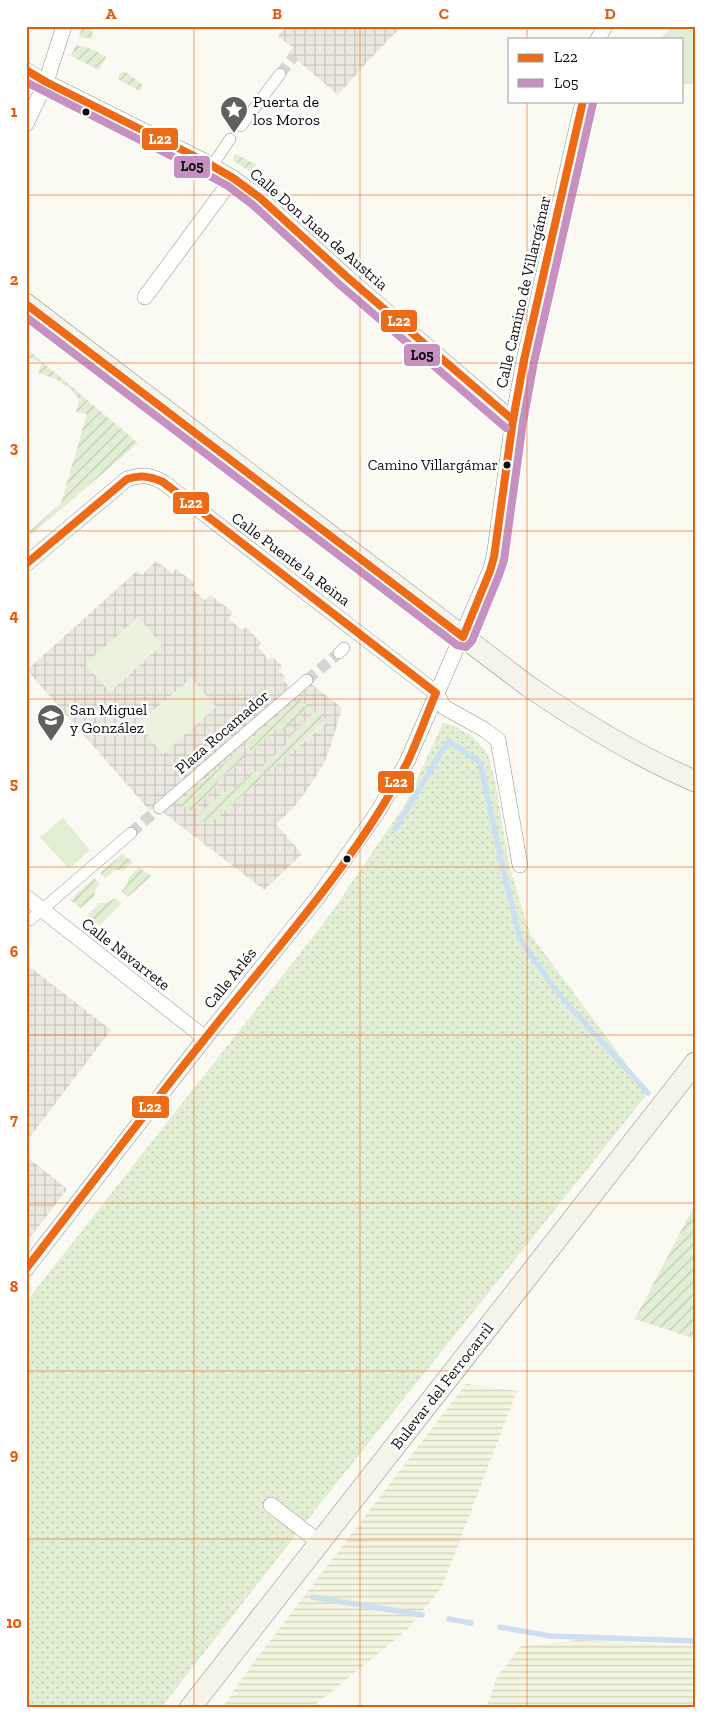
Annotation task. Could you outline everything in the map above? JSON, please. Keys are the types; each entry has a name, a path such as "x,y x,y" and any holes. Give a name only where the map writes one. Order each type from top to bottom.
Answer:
{"main road":[{"path":"26,304 528,686 577,720 695,781"},
{"name":"Bulevar del Ferrocarril","path":"190,1708 695,1063"}],"street":[{"path":"26,124 46,82 64,26"},
{"path":"599,38 605,26"},
{"name":"Calle Don Juan de Austria","path":"26,70 234,178 259,197 347,277 513,420"},
{"path":"241,126 280,74"},
{"name":"Calle Camino de Villargámar","path":"436,693 462,637 494,557 513,420 524,360 583,102"},
{"path":"212,166 230,139"},
{"path":"145,297 234,178"},
{"name":"Calle Puente la Reina","path":"26,564 127,479 138,475 150,476 162,482 436,693"},
{"name":"Plaza Rocamador","path":"159,808 307,680"},
{"path":"436,693 444,707 485,730 498,740 520,865"},
{"name":"Calle Arlés","path":"26,1269 318,896 377,813 407,762 436,693"},
{"path":"30,920 131,834"},
{"name":"Calle Navarrete","path":"26,897 205,1038"},
{"path":"271,1504 320,1542"}],"green space":[{"path":"82,26 91,26 93,39 79,37"},
{"path":"674,26 695,26 695,84 684,84 684,38 661,38"},
{"path":"76,45 92,49 106,57 99,70 71,56"},
{"path":"124,71 143,85 140,91 119,80 119,74"},
{"path":"236,154 257,165 251,172 234,161 233,157"},
{"path":"26,348 138,443 31,535 29,532 61,503 87,414 76,412 79,400 67,386 38,373 42,362 26,357"},
{"path":"138,617 163,645 110,692 84,664"},
{"path":"191,678 216,707 163,754 138,725"},
{"path":"299,698 310,707 284,730 276,729 253,750 245,747 245,744"},
{"path":"315,712 318,712 326,722 270,771 266,771 263,767 264,764 285,746 289,735"},
{"path":"443,723 454,726 473,737 488,754 495,781 509,865 530,934 648,1093 323,1500 161,1708 26,1708 26,1302 327,919 406,803"},
{"path":"238,751 244,755 244,758 218,781 219,786 192,811 183,806 180,801"},
{"path":"253,772 257,772 262,776 261,779 210,824 206,825 197,815 223,792 229,793"},
{"path":"63,818 90,850 69,869 40,837"},
{"path":"122,854 133,862 123,871 116,870 105,878 100,873"},
{"path":"139,867 151,876 128,897 121,892 127,885 129,877"},
{"path":"94,878 100,884 95,890 94,897 81,908 70,900"},
{"path":"116,898 121,903 99,925 87,915 100,903"},
{"path":"695,1204 695,1339 635,1319"},
{"path":"466,1384 517,1391 442,1587 407,1630 311,1708 222,1708 253,1663"},
{"path":"579,1640 695,1646 695,1708 486,1708 497,1677 521,1646"}],"shaded area":[{"path":"284,26 402,26 338,95 289,53 293,47 278,37"},
{"path":"156,561 172,573 176,569 195,583 192,589 205,600 210,595 233,612 229,619 242,630 246,627 261,643 258,647 269,660 273,657 282,666 279,670 285,677 283,680 292,690 305,679 342,708 322,767 293,808 276,824 302,854 264,890 155,806 150,811 27,670 137,571 142,575","holes":["138,617 162,645 110,692 85,664","191,678 216,707 163,754 138,724","299,698 309,707 284,730 276,729 253,750 245,747 245,744","315,712 318,712 325,719 326,723 270,771 266,771 263,767 264,764 285,746 289,735","237,751 244,755 244,758 217,782 218,786 192,811 188,811 180,801","253,772 257,772 262,776 261,779 210,824 206,824 197,816 223,792 229,793"]},
{"path":"26,964 111,1030 26,1142 27,983"},
{"path":"26,1156 67,1189 26,1243"}],"waterway":[{"path":"395,829 448,741 480,762 520,939 556,991 648,1093"},
{"path":"313,1597 422,1615"},
{"path":"449,1619 471,1623"},
{"path":"500,1627 550,1636 695,1641"}],"tunnel":[{"path":"280,74 294,56"},
{"path":"307,680 339,653"},
{"path":"131,833 159,808"}],"transit line":[{"name":"L22","path":"26,70 46,82 204,161 233,178 259,197 347,277 513,420"},
{"name":"L05","path":"26,82 228,186 253,205 340,285 506,428"},
{"name":"L22","path":"26,304 463,637 494,557 513,420 524,360 583,102"},
{"name":"L05","path":"26,317 457,645 466,647 472,641 504,560 523,422 534,362 593,103"},
{"name":"L22","path":"26,564 127,479 136,477 154,478 163,482 436,693 407,763 364,835 313,904 161,1094 26,1269"}],"place":[{"name":"Puerta de los Moros","path":"234,134"},
{"name":"Camino Villargámar","path":"507,465"},
{"name":"San Miguel y González","path":"51,742"}]}
